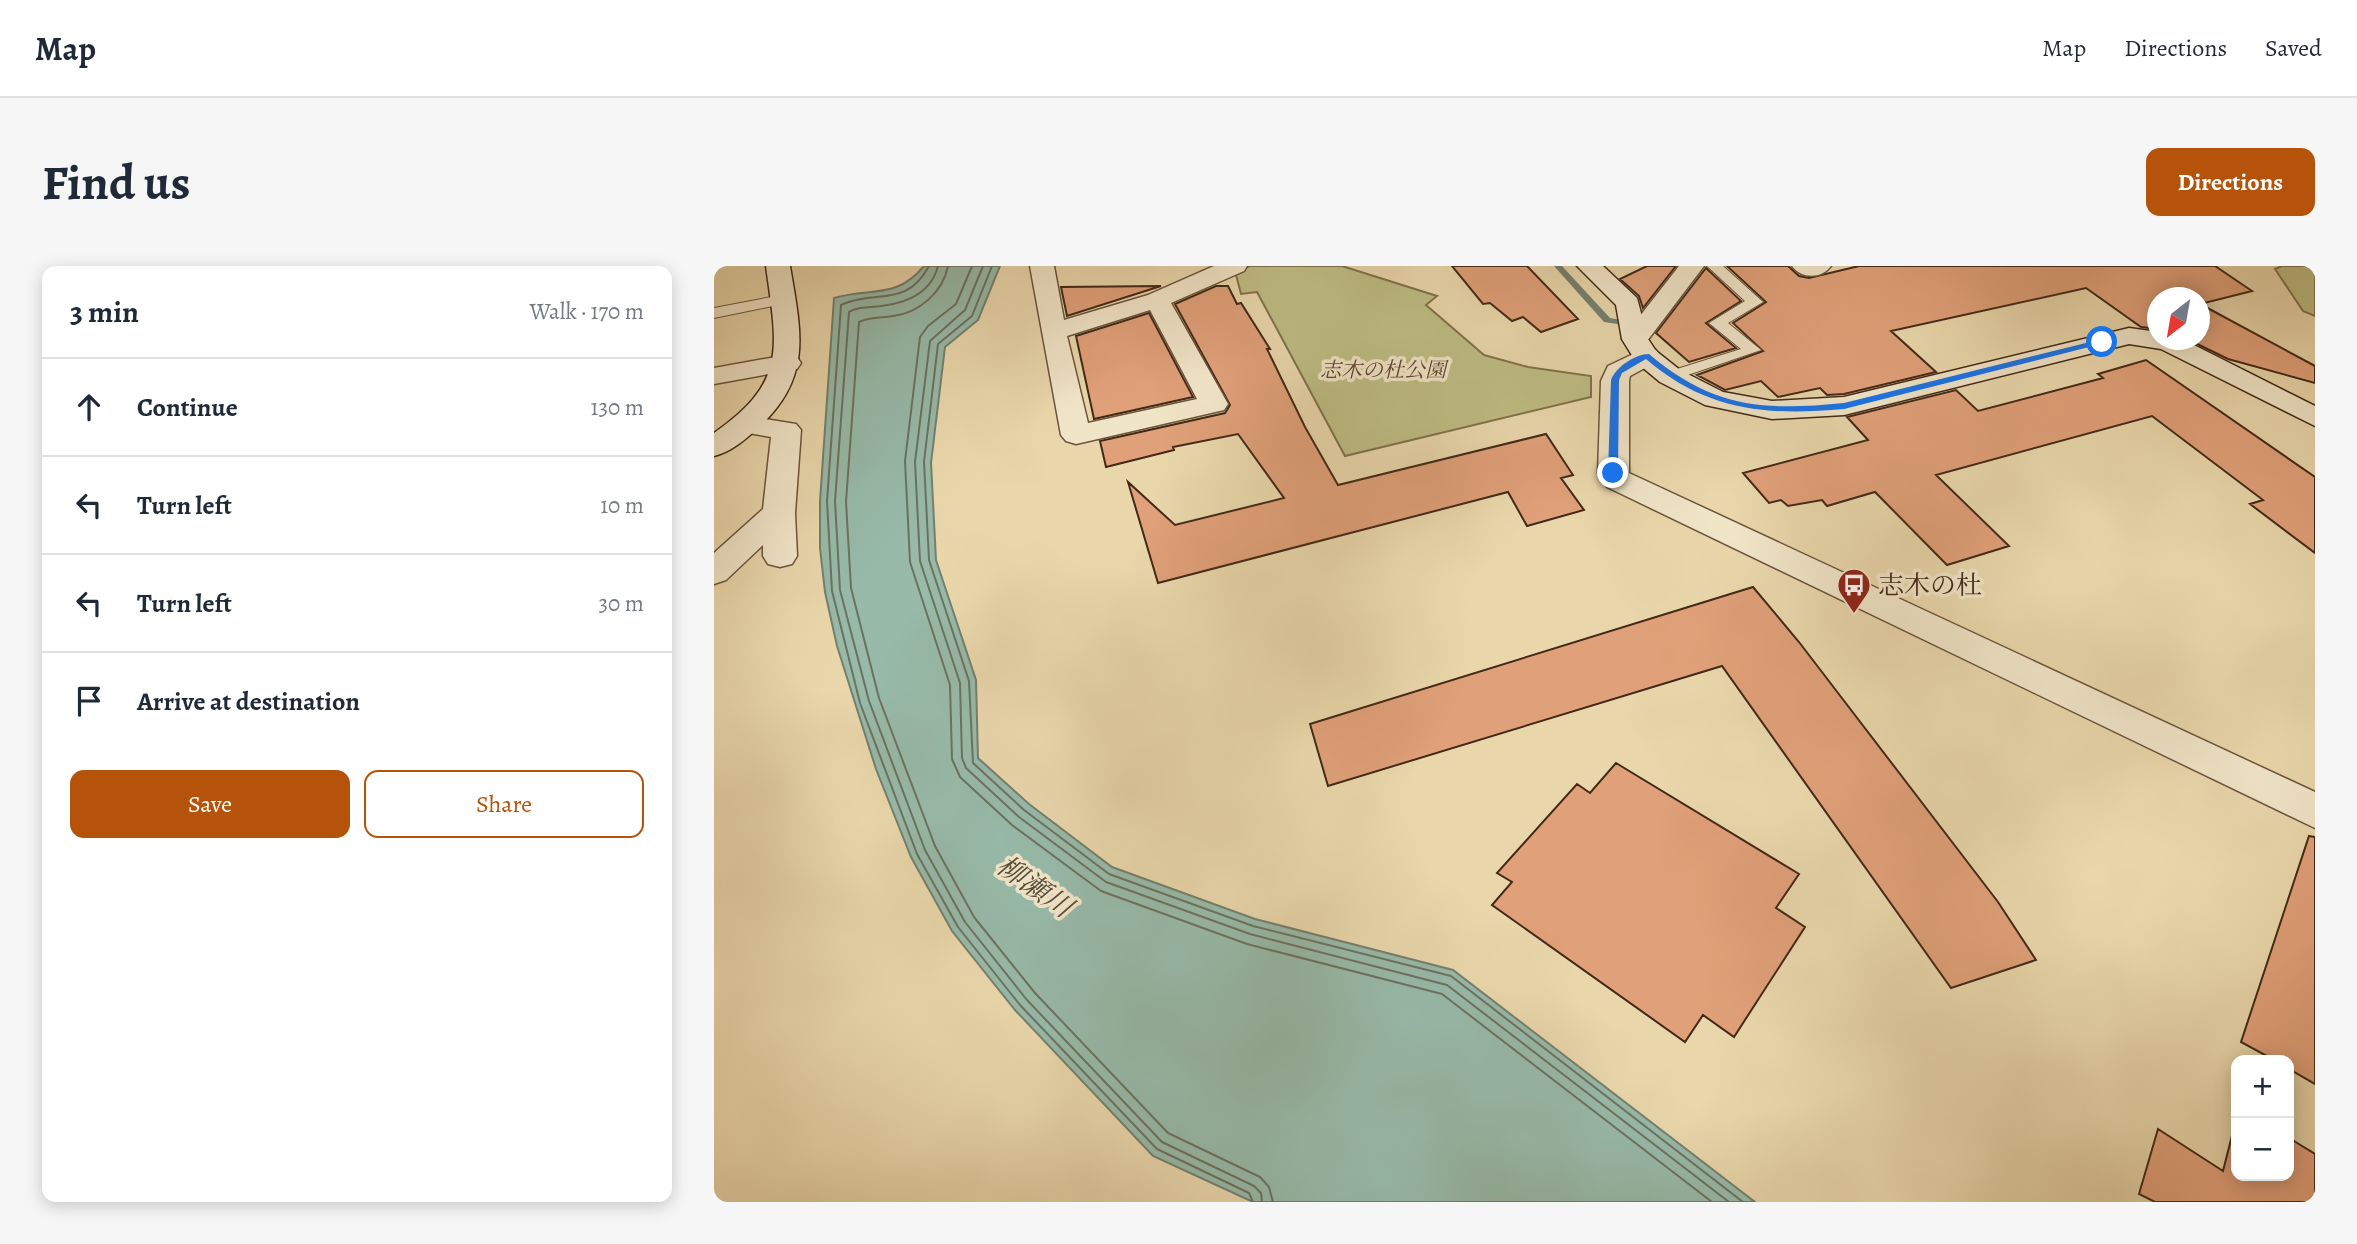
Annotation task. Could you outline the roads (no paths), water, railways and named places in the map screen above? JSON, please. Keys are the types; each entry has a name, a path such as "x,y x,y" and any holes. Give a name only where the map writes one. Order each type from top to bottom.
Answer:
{"street":[{"path":"714,447 747,425 774,398 782,384 787,363 778,266"},
{"path":"1042,266 1053,332 1076,435 1214,404 1157,300"},
{"path":"1053,332 1157,300 1235,266"},
{"path":"1588,266 1628,303 1641,347 1670,376 1715,399 1739,406 1772,410 1844,406 2129,336 2168,342 2310,410"},
{"path":"1692,266 1641,347 1618,372 1615,380 1613,473 1618,480 2315,811"},
{"path":"1804,266 1809,269 1819,266"},
{"path":"714,376 787,363"},
{"path":"747,425 786,430 779,513 780,556"},
{"path":"714,572 779,513"}],"lane":[{"path":"1670,376 1753,350 1717,323 1755,303 1714,266"},
{"path":"714,313 782,300"}],"water":[{"name":"柳瀬川","path":"924,266 1000,266 978,320 945,347 931,463 936,560 976,680 978,758 1029,804 1112,867 1255,919 1453,970 1755,1202 1253,1202 1153,1156 1015,1010 952,931 911,857 876,769 837,646 825,592 820,548 820,501 834,298 893,288 914,277"}],"waterway":[{"path":"1558,266 1607,320 1634,325"}],"place":[{"name":"志木の杜","path":"1854,615"}],"park label":[{"name":"志木の杜公園","path":"1383,370"}]}
